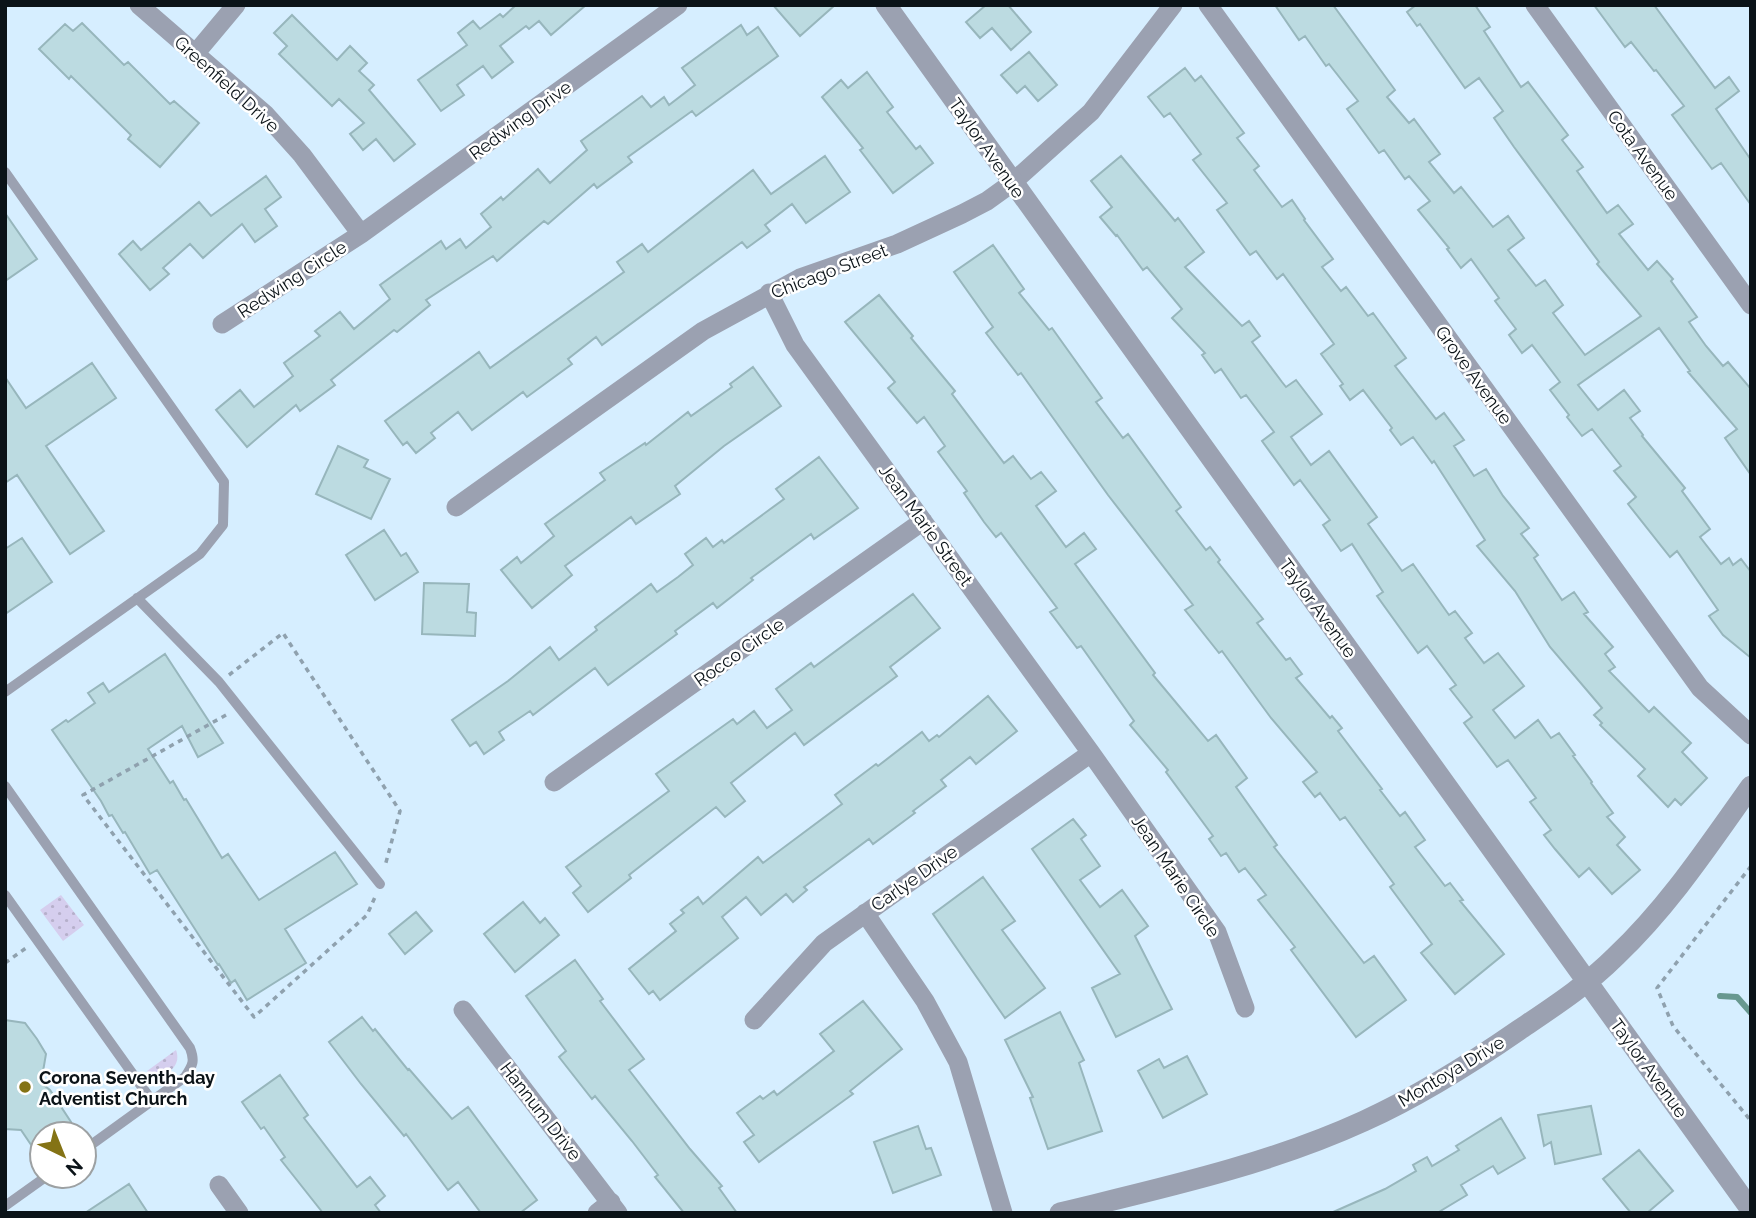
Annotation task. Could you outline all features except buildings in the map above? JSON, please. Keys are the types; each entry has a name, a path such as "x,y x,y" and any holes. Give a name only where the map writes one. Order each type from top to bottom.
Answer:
{"street":[{"name":"Greenfield Drive","path":"139,5 266,115 302,155 361,234"},
{"path":"195,54 236,5"},
{"name":"Redwing Drive","path":"361,234 678,5"},
{"name":"Taylor Avenue","path":"886,5 1751,1210"},
{"name":"Chicago Street","path":"456,508 703,331 800,278 897,244 987,201 1012,183 1091,112 1173,5"},
{"name":"Grove Avenue","path":"1208,5 1700,688 1751,735"},
{"name":"Cota Avenue","path":"1535,5 1751,306"},
{"name":"Redwing Circle","path":"222,324 361,234"},
{"name":"Jean Marie Street","path":"769,293 795,345 1091,753"},
{"name":"Rocco Circle","path":"554,782 923,521"},
{"name":"Carlye Drive","path":"754,1020 824,943 1091,753"},
{"name":"Jean Marie Circle","path":"1091,753 1217,932 1245,1008"},
{"name":"Montoya Drive","path":"1060,1213 1163,1188 1266,1158 1364,1121 1461,1069 1587,982 1616,957 1676,891 1751,786"},
{"path":"865,913 925,1001 958,1062 1003,1213"},
{"name":"Hannum Drive","path":"463,1010 609,1209"},
{"path":"219,1185 239,1213"}],"lane":[{"path":"5,172 225,482 223,525 200,554 5,692"},
{"path":"137,598 219,682 380,884"},
{"path":"5,786 190,1048 194,1058 186,1077 98,1140"},
{"path":"5,895 152,1101"},
{"path":"5,1206 28,1190"}],"path":[{"path":"219,682 283,633 400,811 380,884 367,915 254,1017 83,795 240,708"},
{"path":"1751,866 1657,988 1673,1026 1751,1121"},
{"path":"5,963 37,940"}],"shaded area":[{"path":"61,895 84,925 63,941 40,910"},
{"path":"176,1050 177,1061 168,1072 152,1076 147,1071"}],"waterway":[{"path":"1720,996 1737,997 1751,1013"}],"place":[{"name":"Corona Seventh-day Adventist Church","path":"25,1087"}]}
